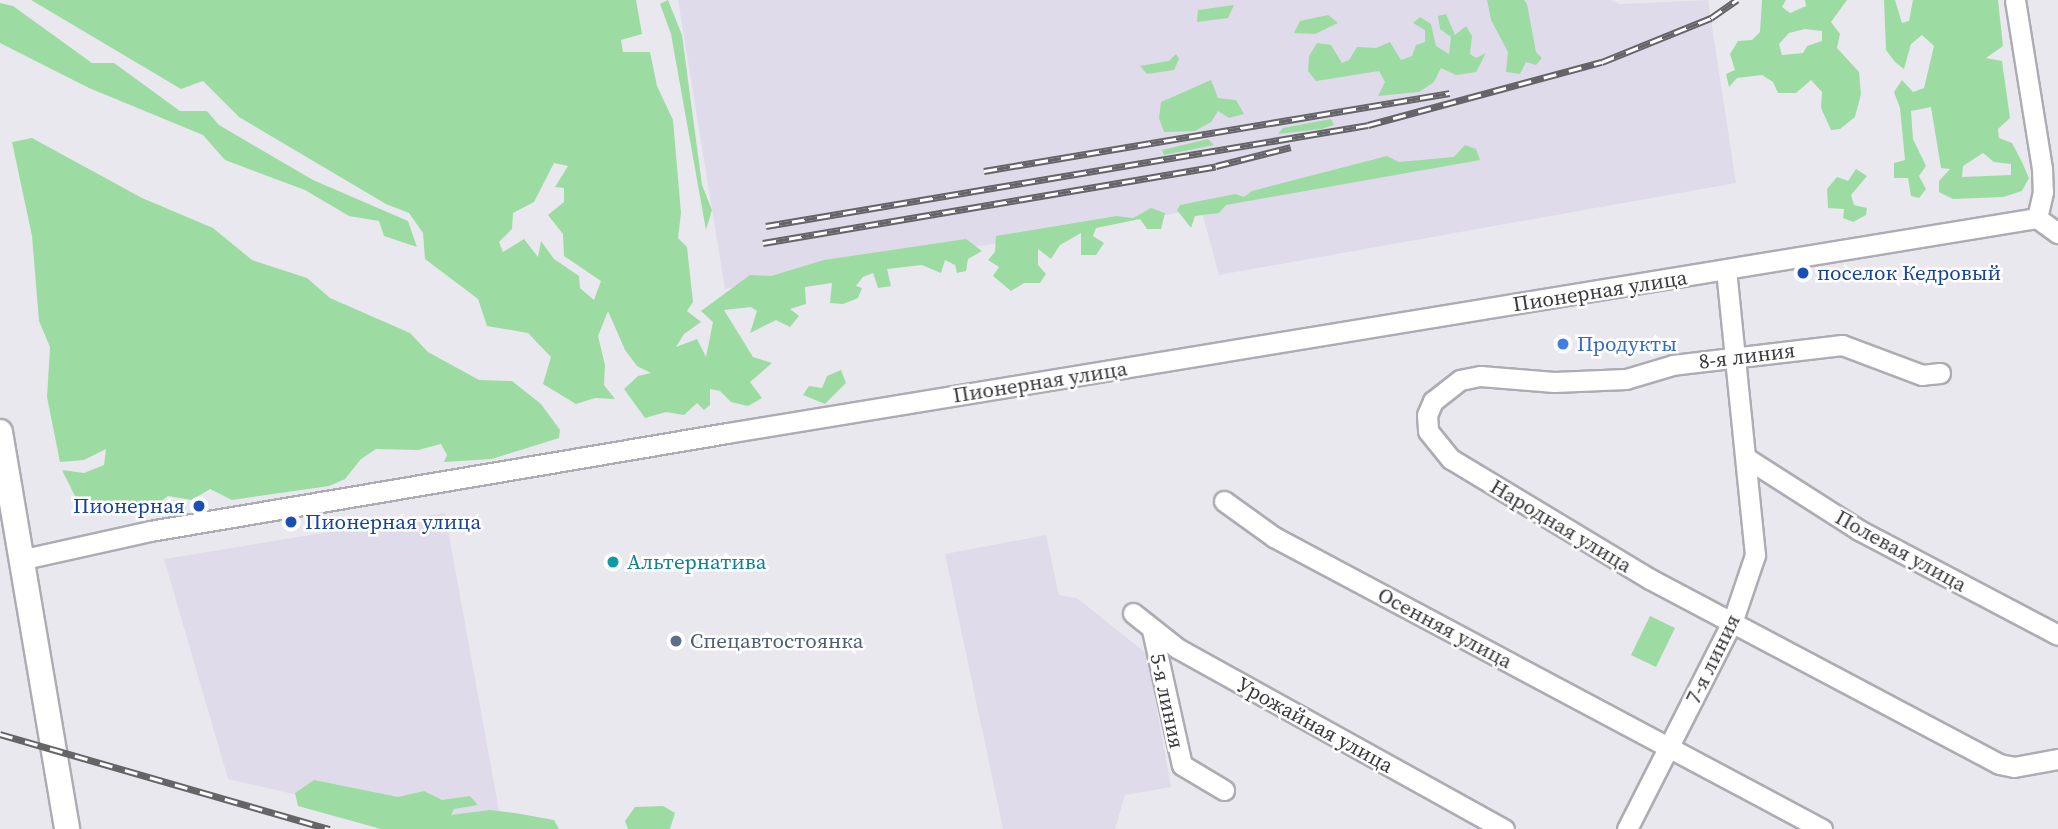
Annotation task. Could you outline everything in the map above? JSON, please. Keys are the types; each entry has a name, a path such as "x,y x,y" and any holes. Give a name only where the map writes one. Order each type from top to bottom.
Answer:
{"main road":[{"path":"0,432 67,829"}],"street":[{"path":"2015,0 2042,168 2043,192 2036,218 2058,233"},
{"name":"Пионерная улица","path":"20,561 150,531 677,441 1726,271 2036,218"},
{"path":"1726,271 1748,459"},
{"name":"8-я линия","path":"1433,401 1460,380 1480,376 1554,383 1626,379 1673,365 1842,345 1922,375 1940,373"},
{"name":"Народная улица","path":"1433,401 1427,415 1428,432 1437,447 1451,459 1650,579 1754,631 1999,764 2014,767 2058,759"},
{"name":"7-я линия","path":"1671,746 1733,620 1752,571 1755,534 1748,459"},
{"name":"Полевая улица","path":"1748,459 1859,530 2058,635"},
{"name":"Осенняя улица","path":"1224,501 1274,537 1671,746 1822,829"},
{"name":"Урожайная улица","path":"1133,613 1152,630 1503,828"},
{"name":"5-я линия","path":"1152,630 1182,765 1224,790"},
{"path":"1627,829 1671,746"}],"shaded area":[{"path":"678,0 1609,0 1620,4 1708,0 1736,183 1219,275 1201,209 725,289"},
{"path":"445,513 500,816 445,829 228,779 164,559"},
{"path":"1046,535 1059,595 1077,598 1147,654 1171,787 1125,795 1115,829 1003,829 945,554"}],"green space":[{"path":"31,0 636,0 642,34 621,40 623,52 650,52 657,86 673,120 681,213 678,238 687,247 693,302 687,311 701,322 684,334 676,347 697,339 706,357 713,322 701,311 750,275 771,276 824,260 966,239 982,251 968,259 966,271 957,273 955,265 945,260 941,273 922,265 887,269 891,286 878,288 873,273 863,277 856,286 862,288 858,298 843,304 830,303 832,283 805,287 806,304 790,309 799,316 790,327 776,320 750,333 757,311 751,307 724,310 753,357 772,363 750,382 762,398 748,406 731,402 720,391 710,389 710,405 704,410 697,403 684,415 666,412 645,418 624,389 638,376 651,373 637,366 625,350 608,311 598,336 605,365 604,385 615,399 595,398 576,404 543,384 551,357 528,333 487,326 478,299 425,259 423,233 409,213 386,204 239,117 203,81 181,89","holes":["554,163 568,166 555,187 564,188 564,202 548,215 563,234 564,256 601,281 594,300 580,288 579,276 554,259 541,241 538,257 524,239 503,252 499,242 512,229 513,213 534,202"]},
{"path":"668,0 682,35 702,185 712,210 706,230 671,34 660,4"},
{"path":"1487,0 1524,0 1536,52 1542,58 1536,65 1526,62 1520,74 1506,72 1508,52 1491,20"},
{"path":"1762,0 1786,0 1782,7 1790,13 1806,6 1805,0 1847,0 1831,22 1840,34 1837,48 1859,72 1861,94 1855,117 1840,129 1831,130 1821,108 1822,92 1811,80 1796,93 1778,93 1773,82 1762,75 1737,78 1729,87 1726,74 1735,70 1730,54 1738,41 1752,40 1760,32","holes":["1805,29 1822,31 1822,41 1807,46 1803,53 1782,55 1779,44 1789,33"]},
{"path":"1884,0 1895,0 1902,23 1909,21 1913,0 1998,0 2003,46 1986,58 2002,61 2010,118 1998,129 1999,138 2012,143 2029,178 2022,191 2003,197 1953,199 1939,192 1939,181 1950,169 1941,168 1931,107 1911,111 1913,139 1926,166 1919,176 1926,189 1919,198 1911,196 1908,178 1894,178 1894,163 1905,160 1900,108 1894,92 1902,80 1913,92 1924,88 1934,46 1922,35 1911,44 1904,69 1886,50","holes":["1983,153 1994,162 2011,164 2011,175 1962,177 1963,166"]},
{"path":"0,3 13,6 92,63 114,63 180,111 207,111 219,125 313,180 408,221 417,247 384,236 379,221 349,216 305,190 225,160 203,135 89,88 0,43"},
{"path":"1234,5 1228,18 1197,22 1198,10"},
{"path":"1446,14 1455,35 1466,26 1472,36 1470,54 1476,58 1486,53 1476,72 1456,75 1441,68 1434,82 1419,92 1378,96 1385,82 1379,71 1316,81 1308,71 1309,56 1317,43 1331,45 1342,63 1349,60 1357,47 1376,48 1390,42 1401,60 1412,56 1416,45 1425,42 1425,30 1413,23 1420,17 1431,24 1436,46 1449,54 1451,37 1440,29 1438,16"},
{"path":"1328,15 1338,23 1315,34 1294,33 1300,21"},
{"path":"1176,54 1179,59 1174,70 1147,74 1140,66 1169,61"},
{"path":"1211,80 1218,98 1236,100 1244,114 1229,118 1218,111 1211,122 1195,131 1164,132 1159,118 1161,102"},
{"path":"1331,119 1334,125 1321,129 1278,134 1283,128"},
{"path":"32,138 142,198 213,228 252,260 307,278 330,298 410,333 428,352 479,380 512,381 541,404 560,430 559,438 492,459 444,462 447,455 441,444 418,450 376,449 361,459 345,479 329,486 232,500 210,489 192,500 168,496 151,509 77,500 62,470 84,473 104,465 106,449 84,460 60,462 47,397 50,347 39,321 32,236 12,142"},
{"path":"1208,139 1214,145 1164,155 1162,150"},
{"path":"1465,145 1476,149 1480,160 1226,205 1219,213 1195,216 1191,228 1177,210 1180,205 1235,194 1244,197 1252,191 1387,156 1399,162 1454,157"},
{"path":"1856,169 1867,176 1851,195 1854,205 1867,208 1866,215 1853,222 1843,218 1844,209 1828,208 1827,189 1837,177 1848,181"},
{"path":"1151,208 1165,213 1161,229 1147,229 1140,219 1096,228 1093,236 1104,243 1096,255 1081,255 1081,233 1060,245 1051,259 1038,249 1038,265 1046,274 1040,283 1024,283 1011,291 993,276 999,267 988,260 995,252 996,236 1117,216 1133,218"},
{"path":"841,370 846,383 825,404 803,395 809,386 822,388 827,376"},
{"path":"1650,616 1675,628 1656,667 1631,655"},
{"path":"314,780 398,797 424,791 442,800 470,796 478,805 454,809 451,815 490,810 515,813 554,820 559,829 381,829 298,806 295,793"},
{"path":"663,806 675,813 670,829 628,829 625,821 635,807"}],"railway":[{"path":"766,226 1368,125 1602,62 1711,18 1737,0"},
{"path":"984,171 1450,93"},
{"path":"763,243 1216,166 1291,147"},
{"path":"0,734 330,829"}],"place":[{"name":"поселок Кедровый","path":"1803,273"},
{"name":"Продукты","path":"1563,344"},
{"name":"Пионерная","path":"199,506"},
{"name":"Пионерная улица","path":"291,522"},
{"name":"Альтернатива","path":"613,562"},
{"name":"Спецавтостоянка","path":"676,641"}]}
